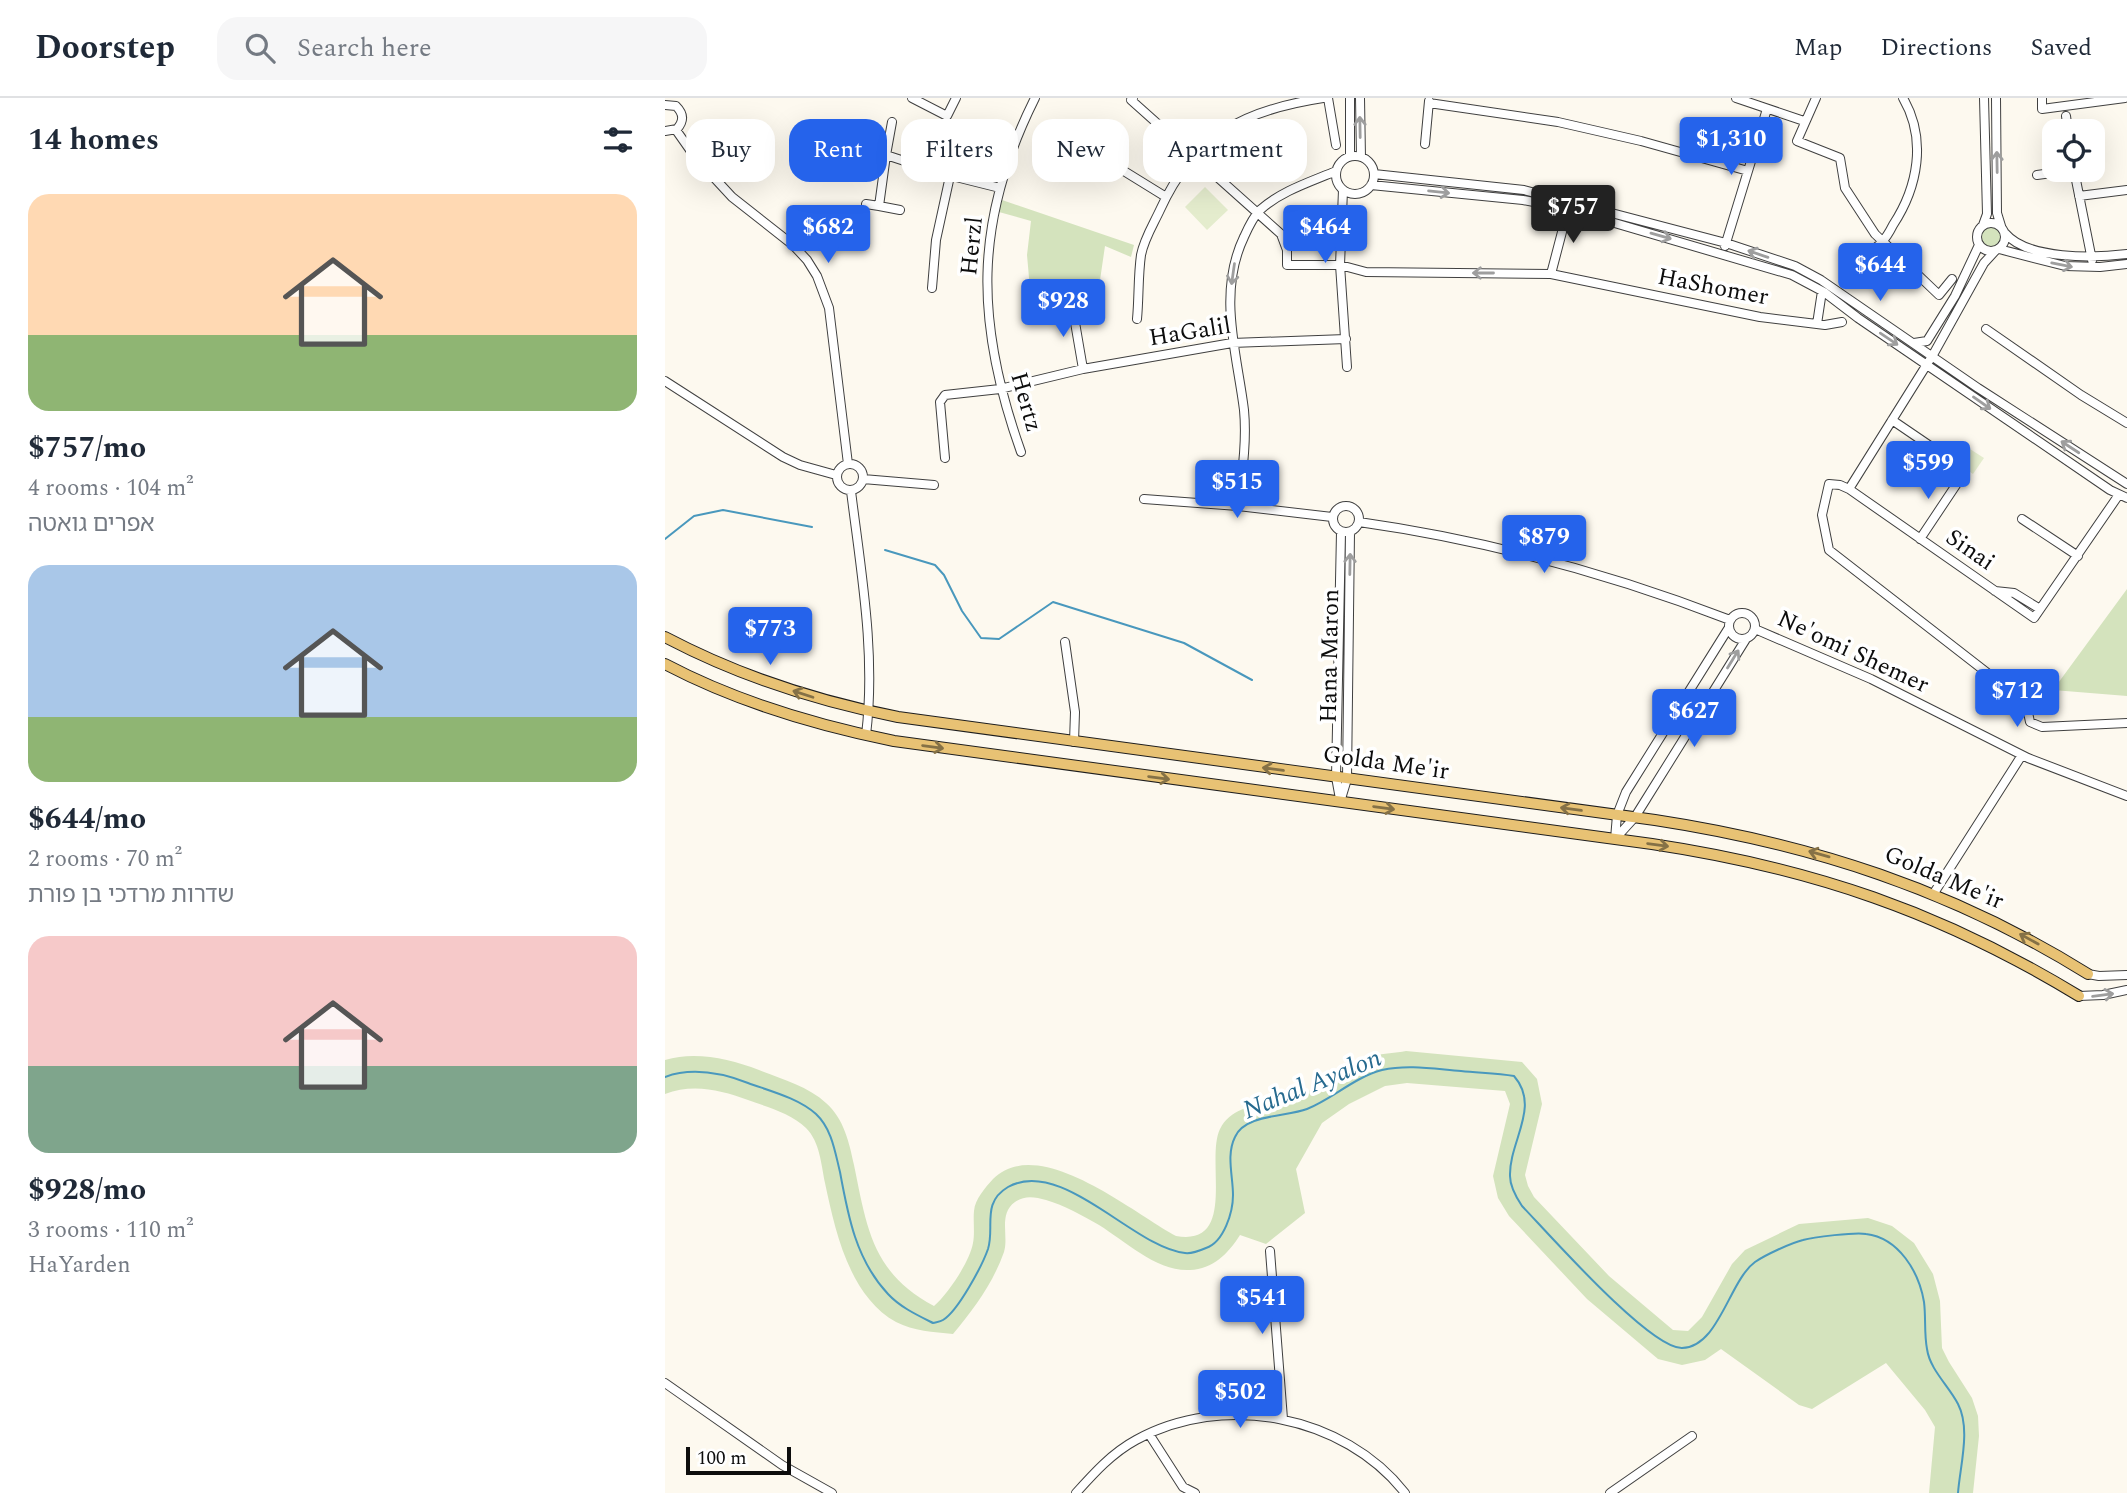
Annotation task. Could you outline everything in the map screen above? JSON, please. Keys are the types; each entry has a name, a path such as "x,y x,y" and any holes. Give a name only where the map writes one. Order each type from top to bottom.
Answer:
{"main road":[{"name":"Golda Me'ir","path":"665,637 715,662 849,708 933,723 1635,817 1729,832 1802,848 1934,893 2015,931 2088,974"},
{"name":"Golda Me'ir","path":"665,664 705,684 768,708 848,732 943,748 1693,850 1766,864 1870,895 1975,938 2079,996"}],"street":[{"path":"912,98 947,116 955,98"},
{"name":"Herzl","path":"988,321 988,248 1000,188 1020,128 1035,98"},
{"path":"1245,119 1263,111 1326,98 1336,145"},
{"path":"1350,98 1350,156"},
{"path":"1360,98 1361,157"},
{"path":"1736,98 1804,121"},
{"path":"1816,98 1797,141 1840,158 1845,188 1882,242 1939,295 1966,296"},
{"path":"1860,260 1882,242 1906,206 1916,175 1917,145 1912,113 1903,98"},
{"path":"1984,98 1987,214 1976,237 1979,245 1987,251 1997,249 2065,267 2092,268 2127,264"},
{"path":"1996,98 1997,213 2005,242 1987,258 1929,360 1849,489 1829,484 1822,515 1829,550 2026,703 2030,722 2042,727 2127,723"},
{"path":"2042,98 2042,109 2125,98"},
{"path":"1132,99 1153,119"},
{"path":"1426,144 1429,101 1558,122 1641,141 1748,171"},
{"path":"665,105 676,106 683,115 681,125 676,130 665,131"},
{"path":"1722,253 1767,109"},
{"path":"887,150 892,122"},
{"path":"676,130 695,157 731,197 793,245 817,276 829,308 848,464"},
{"path":"1350,156 1361,157 1370,163 1374,174 1371,185 1358,194 1343,190 1337,183 1336,171 1341,162 1350,156"},
{"path":"1238,506 1245,448 1244,411 1231,343 1232,270 1239,247 1259,212 1277,197 1336,171"},
{"path":"1129,174 1166,197"},
{"path":"1374,174 1524,190 1726,243 1795,266 1821,280 1913,343 1929,360 2122,497 2040,609 2014,593 1995,591"},
{"path":"2037,175 2042,174"},
{"path":"879,206 882,182"},
{"path":"932,288 936,240 949,182"},
{"path":"975,182 1000,188"},
{"path":"1137,319 1141,255 1147,235 1176,182"},
{"path":"1223,182 1259,212"},
{"path":"2076,182 2092,268"},
{"path":"1371,185 1523,200 1567,209 1791,275 1822,291 2127,484"},
{"path":"1343,190 1340,265 1347,367"},
{"path":"2079,196 2127,190"},
{"path":"866,204 900,210"},
{"path":"1551,274 1567,209"},
{"name":"HaShomer","path":"1259,212 1281,234 1287,250 1287,265 1340,265 1366,272 1551,274 1701,307 1825,325 1842,321"},
{"path":"1983,225 1993,222 2011,241 2032,249 2069,256 2127,254"},
{"path":"1913,343 1927,341 1955,296 1979,245"},
{"path":"1941,293 1952,279"},
{"path":"1817,324 1822,291"},
{"path":"1072,305 1083,369"},
{"name":"Hertz","path":"988,321 1000,388 1021,452"},
{"path":"1986,329 2081,395 2127,423"},
{"name":"HaGalil","path":"945,457 941,398 945,395 1000,388 1083,369 1231,343 1346,339"},
{"path":"665,381 783,457 800,465 836,475"},
{"path":"1892,420 1936,450 1921,473"},
{"path":"848,464 857,466 863,479 858,488 851,491 842,489 836,475 842,466 848,464"},
{"path":"863,479 934,485"},
{"path":"1920,539 1960,479"},
{"name":"Sinai","path":"1849,489 2035,618 2040,609"},
{"path":"851,491 869,647 869,711 866,735"},
{"path":"1144,499 1332,517"},
{"path":"1348,506 1357,511 1358,527 1350,532 1341,532 1335,527 1332,517 1338,508 1348,506"},
{"path":"2022,519 2077,556"},
{"path":"1359,522 1497,548 1578,569 1681,601 1729,625 1734,638 1746,639"},
{"name":"Hana Maron","path":"1341,532 1342,778"},
{"name":"Hana Maron","path":"1340,802 1350,532"},
{"path":"1739,613 1747,614 1753,618 1753,634 1746,639 1635,817 1615,839 1617,815 1626,792 1729,625 1739,613"},
{"name":"Ne'omi Shemer","path":"1755,629 1871,679 2022,755 2127,796"},
{"path":"1065,642 1075,712 1074,742"},
{"path":"1934,893 2022,755"},
{"path":"2088,974 2127,975"},
{"path":"2079,996 2127,990"},
{"path":"1270,1251 1283,1419"},
{"path":"665,1383 782,1465 832,1493"},
{"path":"1076,1493 1123,1448 1149,1434 1176,1424 1213,1417 1258,1415 1316,1428 1355,1449 1388,1474 1405,1493"},
{"path":"1149,1434 1183,1487 1195,1493"},
{"path":"1610,1493 1692,1436"}],"green space":[{"path":"1205,187 1228,210 1207,230 1185,207"},
{"path":"1002,200 1134,245 1131,257 1105,246 1099,287 1031,300 1027,255 1031,221 999,212"},
{"path":"1991,225 1999,229 2003,237 1999,245 1991,249 1983,245 1979,237 1983,229"},
{"path":"1959,442 1984,458 1973,474 1948,457"},
{"path":"2127,589 2127,696 2053,690"},
{"path":"1406,1051 1522,1062 1537,1079 1542,1104 1525,1175 1534,1197 1609,1276 1673,1330 1688,1331 1702,1317 1732,1264 1745,1250 1799,1224 1868,1218 1892,1226 1914,1243 1933,1274 1940,1301 1942,1348 1972,1398 1978,1416 1979,1436 1973,1493 1929,1493 1935,1427 1925,1410 1886,1363 1812,1409 1799,1405 1721,1349 1705,1360 1682,1365 1658,1359 1587,1299 1509,1216 1498,1198 1493,1176 1510,1104 1505,1091 1407,1083 1385,1086 1349,1104 1322,1123 1296,1169 1305,1213 1266,1244 1240,1235 1219,1259 1198,1269 1178,1269 1154,1261 1099,1225 1060,1205 1034,1197 1019,1200 1007,1213 1004,1252 989,1285 953,1334 924,1331 896,1322 866,1296 839,1241 817,1147 811,1134 800,1123 771,1108 717,1091 696,1088 665,1094 665,1060 700,1056 748,1066 819,1097 832,1109 845,1131 863,1209 876,1247 897,1279 934,1306 952,1286 968,1259 973,1243 974,1211 978,1198 993,1179 1012,1167 1035,1165 1060,1171 1112,1196 1176,1236 1195,1236 1207,1228 1213,1215 1216,1198 1216,1143 1220,1129 1227,1120 1246,1108 1302,1094 1374,1056"}],"waterway":[{"path":"665,539 694,516 723,510 812,527"},
{"path":"885,550 935,565 944,575 962,611 981,638 999,639 1053,602 1184,643 1252,680"},
{"name":"Nahal Ayalon","path":"665,1077 686,1072 728,1076 792,1099 816,1114 832,1141 850,1221 868,1267 893,1299 933,1323 942,1321 949,1315 975,1277 990,1241 994,1200 1008,1187 1029,1181 1051,1184 1074,1193 1165,1247 1193,1253 1212,1245 1226,1226 1233,1202 1230,1158 1232,1144 1240,1130 1248,1124 1267,1117 1307,1109 1362,1078 1382,1070 1402,1067 1514,1076 1522,1088 1525,1100 1510,1176 1512,1188 1522,1206 1624,1311 1667,1343 1682,1348 1695,1345 1705,1337 1715,1325 1746,1271 1759,1259 1785,1246 1816,1238 1866,1234 1878,1237 1898,1249 1912,1268 1921,1291 1929,1357 1962,1414 1964,1448 1958,1493"}]}
